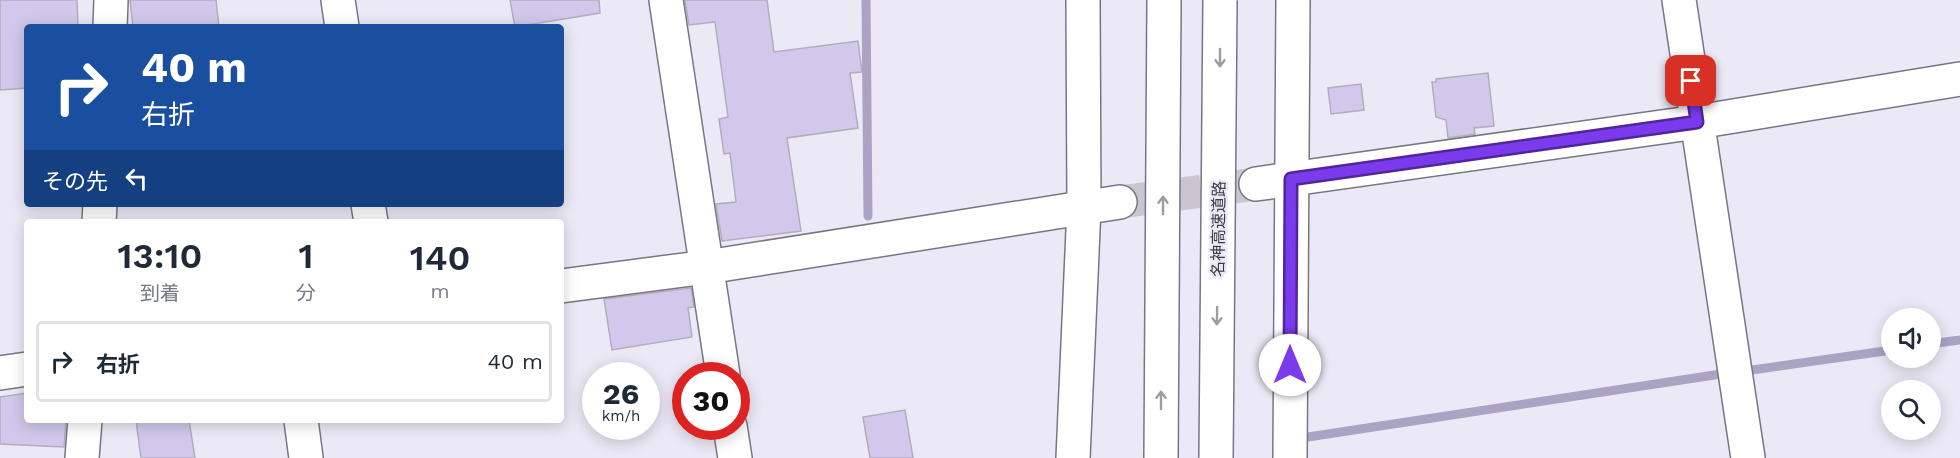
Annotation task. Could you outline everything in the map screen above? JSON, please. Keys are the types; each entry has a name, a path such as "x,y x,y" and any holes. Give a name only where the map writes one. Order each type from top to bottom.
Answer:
{"main road":[{"path":"110,24 111,0"},
{"path":"338,0 342,24"},
{"path":"666,0 721,362"},
{"path":"1073,458 1084,207 1083,0"},
{"path":"1161,458 1164,0"},
{"name":"名神高速道路","path":"1216,458 1220,0"},
{"path":"1290,458 1293,0"},
{"path":"1679,0 1748,458"},
{"path":"1256,184 1697,122 1960,79"},
{"path":"564,286 707,267 1120,202"},
{"path":"0,373 24,369"},
{"path":"82,458 85,423"},
{"path":"301,423 306,458"},
{"path":"732,440 735,458"}],"building":[{"path":"0,0 77,0 78,24 24,24 24,88 0,90"},
{"path":"130,0 216,0 219,24 133,24"},
{"path":"510,0 599,0 600,13 533,24 514,24"},
{"path":"685,0 767,0 774,52 858,41 862,72 850,73 858,128 787,138 801,231 722,241 716,204 736,202 730,153 724,154 719,119 728,117 715,22 689,25"},
{"path":"1488,73 1494,126 1474,128 1475,134 1448,138 1446,120 1436,117 1432,82 1436,82 1436,79"},
{"path":"1361,84 1364,110 1331,114 1328,88"},
{"path":"691,288 694,307 688,308 692,337 612,350 604,299"},
{"path":"24,393 24,423 66,423 64,447 0,444 0,397"},
{"path":"905,410 913,458 870,458 863,417"},
{"path":"136,423 189,423 195,458 141,458"}],"waterway":[{"path":"866,0 868,216"},
{"path":"1941,343 1960,340"},
{"path":"1745,371 1881,352"},
{"path":"1308,437 1721,374"}],"tunnel":[{"path":"1120,202 1256,184"}],"route":[{"path":"1290,365 1291,179 1697,122 1691,81"}]}
